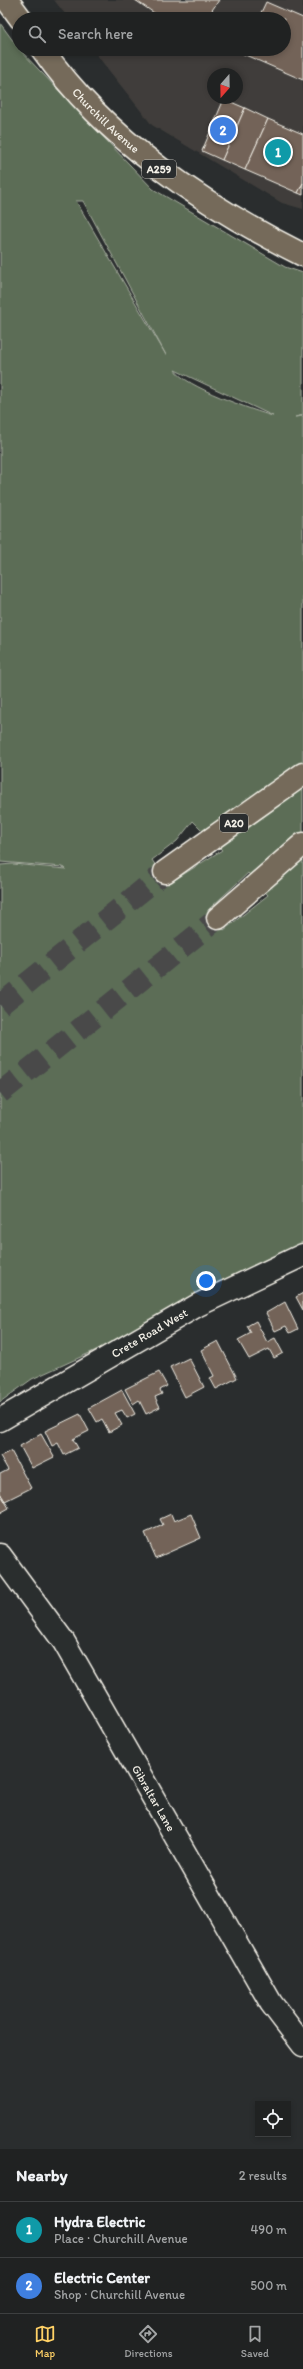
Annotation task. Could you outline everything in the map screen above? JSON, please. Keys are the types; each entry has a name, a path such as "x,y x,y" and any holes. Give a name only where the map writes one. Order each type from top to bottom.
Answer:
{"highway":[{"path":"8,0 16,12"},
{"name":"Churchill Avenue","path":"48,56 79,94 117,132 158,167 230,217 303,255"},
{"name":"A20","path":"165,872 303,774"},
{"path":"218,918 303,844"}],"street":[{"name":"Crete Road West","path":"0,1420 198,1305 303,1255"},
{"name":"Gibraltar Lane","path":"0,1555 64,1642 271,2003 303,2045"}],"shaded area":[{"path":"54,0 303,0 303,209 282,203 152,125 98,56 291,56 291,12 63,12"}],"green space":[{"path":"0,23 12,39 12,56 26,56 153,189 285,267 303,273 303,415 295,417 303,416 303,1248 136,1332 32,1379 0,1402 0,865 13,864 66,869 63,867 0,862","holes":["76,201 83,201 166,355","175,370 273,416 251,409 205,390 191,383","193,821 222,850 168,884 152,860 177,841","248,873 268,895 224,930 209,914 208,910"]}],"building":[{"path":"135,0 219,0 211,12 153,12"},
{"path":"266,2 289,12 261,12"},
{"path":"291,13 303,18 303,80 248,56 291,56"},
{"path":"222,104 236,104 245,108 222,160 202,151"},
{"path":"245,108 268,119 245,170 222,160"},
{"path":"268,119 303,134 303,183 298,193 245,170"},
{"path":"303,183 303,195 298,193"},
{"path":"303,1293 303,1310 296,1297"},
{"path":"285,1302 298,1329 290,1333 286,1326 275,1331 266,1313"},
{"path":"256,1321 267,1342 275,1338 283,1353 274,1358 269,1349 249,1359 238,1340 251,1333 247,1326"},
{"path":"218,1341 237,1378 216,1389 210,1378 214,1376 201,1350"},
{"path":"189,1358 204,1387 185,1397 170,1367"},
{"path":"159,1372 167,1386 160,1390 162,1394 155,1397 160,1407 146,1414 139,1400 133,1404 125,1389"},
{"path":"122,1390 135,1414 127,1418 122,1410 115,1413 122,1425 109,1432 102,1419 97,1422 89,1408"},
{"path":"80,1414 89,1431 73,1439 78,1448 64,1455 58,1443 52,1446 45,1431"},
{"path":"41,1434 54,1457 32,1468 20,1446"},
{"path":"11,1451 31,1488 5,1501 0,1493 0,1474 8,1470 0,1456"},
{"path":"0,1493 9,1508 0,1513"},
{"path":"171,1514 174,1521 191,1514 201,1538 156,1558 145,1533 163,1525 160,1519"}],"tunnel":[{"path":"0,1005 165,872"},
{"path":"0,1093 218,918"}],"place":[{"name":"Electric Center","path":"223,130"},
{"name":"Hydra Electric","path":"278,152"}]}
